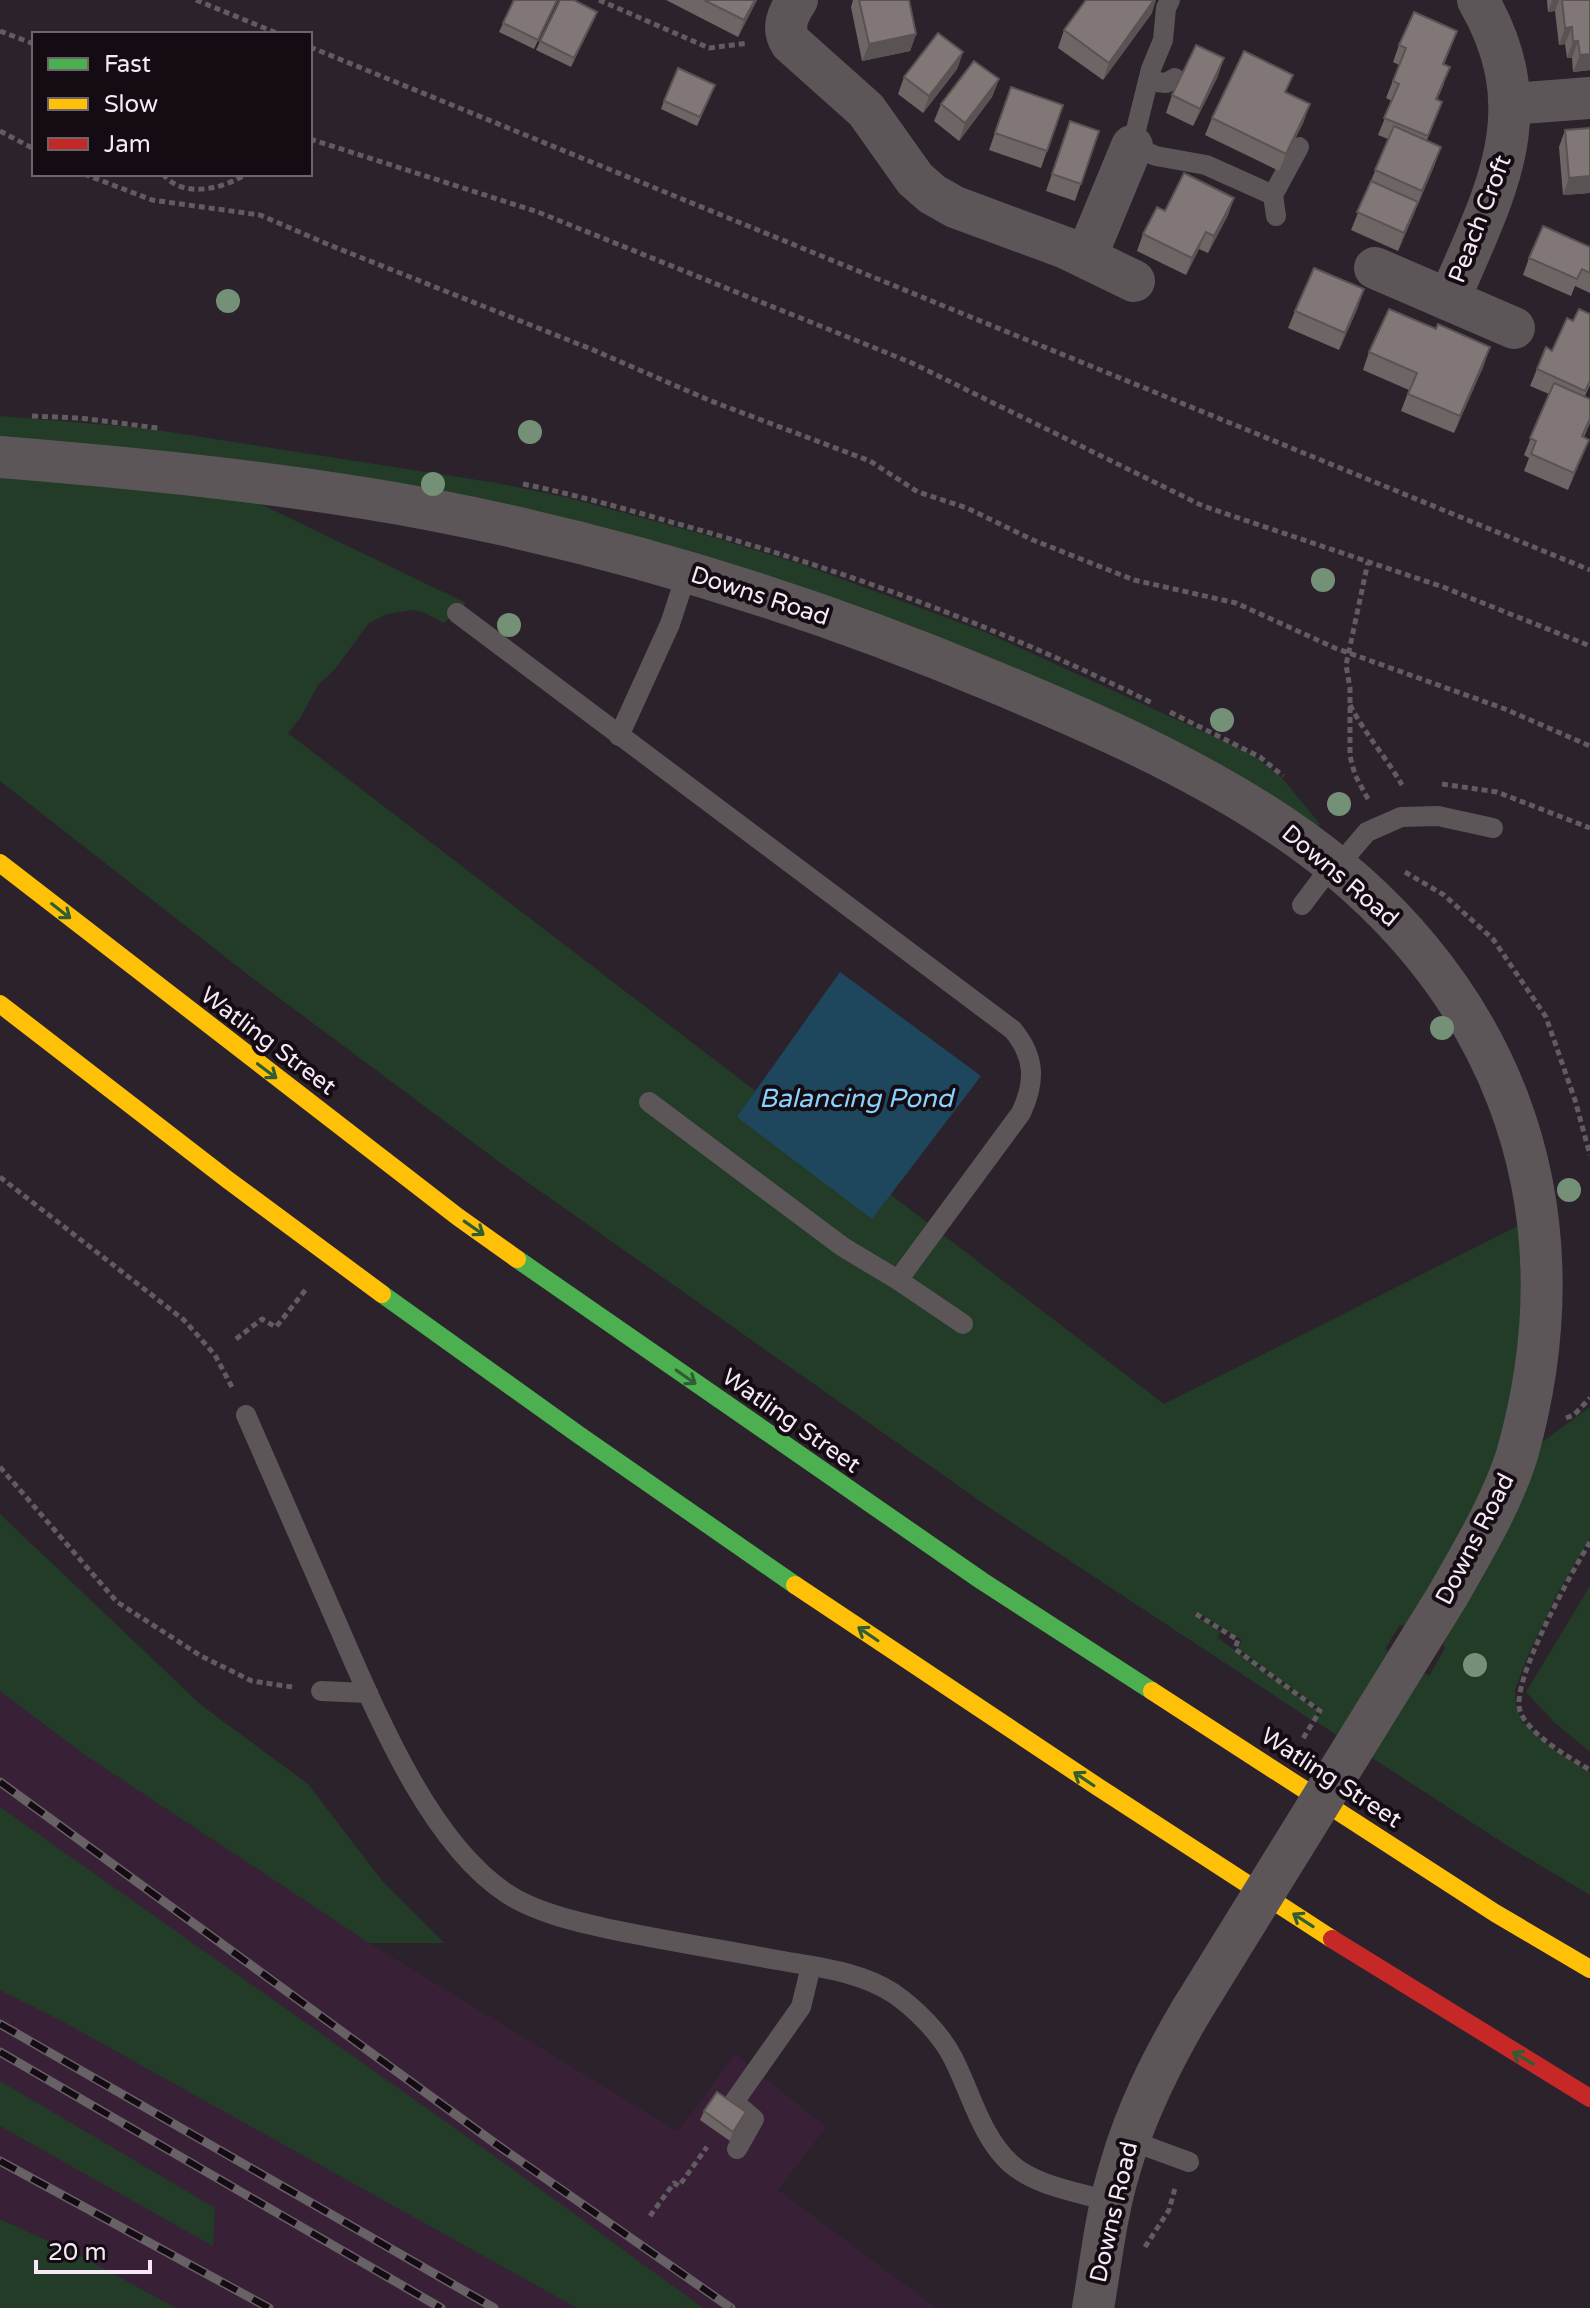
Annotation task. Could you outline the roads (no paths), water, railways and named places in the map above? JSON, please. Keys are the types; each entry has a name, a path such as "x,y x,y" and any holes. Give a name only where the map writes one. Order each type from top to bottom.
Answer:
{"highway":[{"name":"Watling Street","path":"0,863 458,1217 982,1581 1495,1913 1590,1969"},
{"path":"0,1004 140,1115 486,1369 768,1567 1087,1781 1463,2022 1590,2098"}],"street":[{"name":"Peach Croft","path":"1449,300 1501,174 1509,135 1510,104 1500,48 1478,0"},
{"path":"792,18 874,118 915,179 932,194 955,207 1086,257 1134,281"},
{"path":"1510,104 1590,98"},
{"path":"1086,257 1132,146"},
{"name":"Peach Croft","path":"1375,268 1514,328"},
{"name":"Downs Road","path":"0,457 170,471 285,485 439,512 687,572 893,641 1037,699 1136,744 1210,782 1282,827 1342,859 1430,958 1478,1026 1518,1116 1540,1204 1546,1266 1541,1358 1516,1457 1489,1522 1448,1595 1159,2067 1129,2140 1112,2202 1093,2308"}],"lane":[{"path":"1166,1 1163,38 1148,81 1132,146 1156,156 1206,165 1273,195"},
{"path":"1163,38 1175,36 1181,28"},
{"path":"1148,81 1166,83 1175,78"},
{"path":"1276,216 1273,195 1299,147"},
{"path":"619,736 670,624 687,572"},
{"path":"457,613 1013,1030 1028,1048 1031,1091 1021,1113 898,1280"},
{"path":"1302,905 1367,832 1410,815 1438,816 1493,828"},
{"path":"649,1102 843,1247 963,1324"},
{"path":"246,1415 368,1693 443,1832 473,1867 507,1894 542,1910 600,1927 811,1966 871,1982 903,2001 947,2048 985,2129 1010,2163 1049,2184 1112,2202"},
{"path":"321,1691 368,1693"},
{"path":"737,2149 754,2119 734,2102 801,2007 811,1966"},
{"path":"1129,2140 1186,2161"}],"water":[{"name":"Balancing Pond","path":"840,972 981,1076 872,1219 737,1117"}],"railway":[{"path":"0,1782 496,2144 731,2308"},
{"path":"0,2024 494,2308"},
{"path":"0,2052 441,2308"},
{"path":"0,2161 269,2308"}]}
